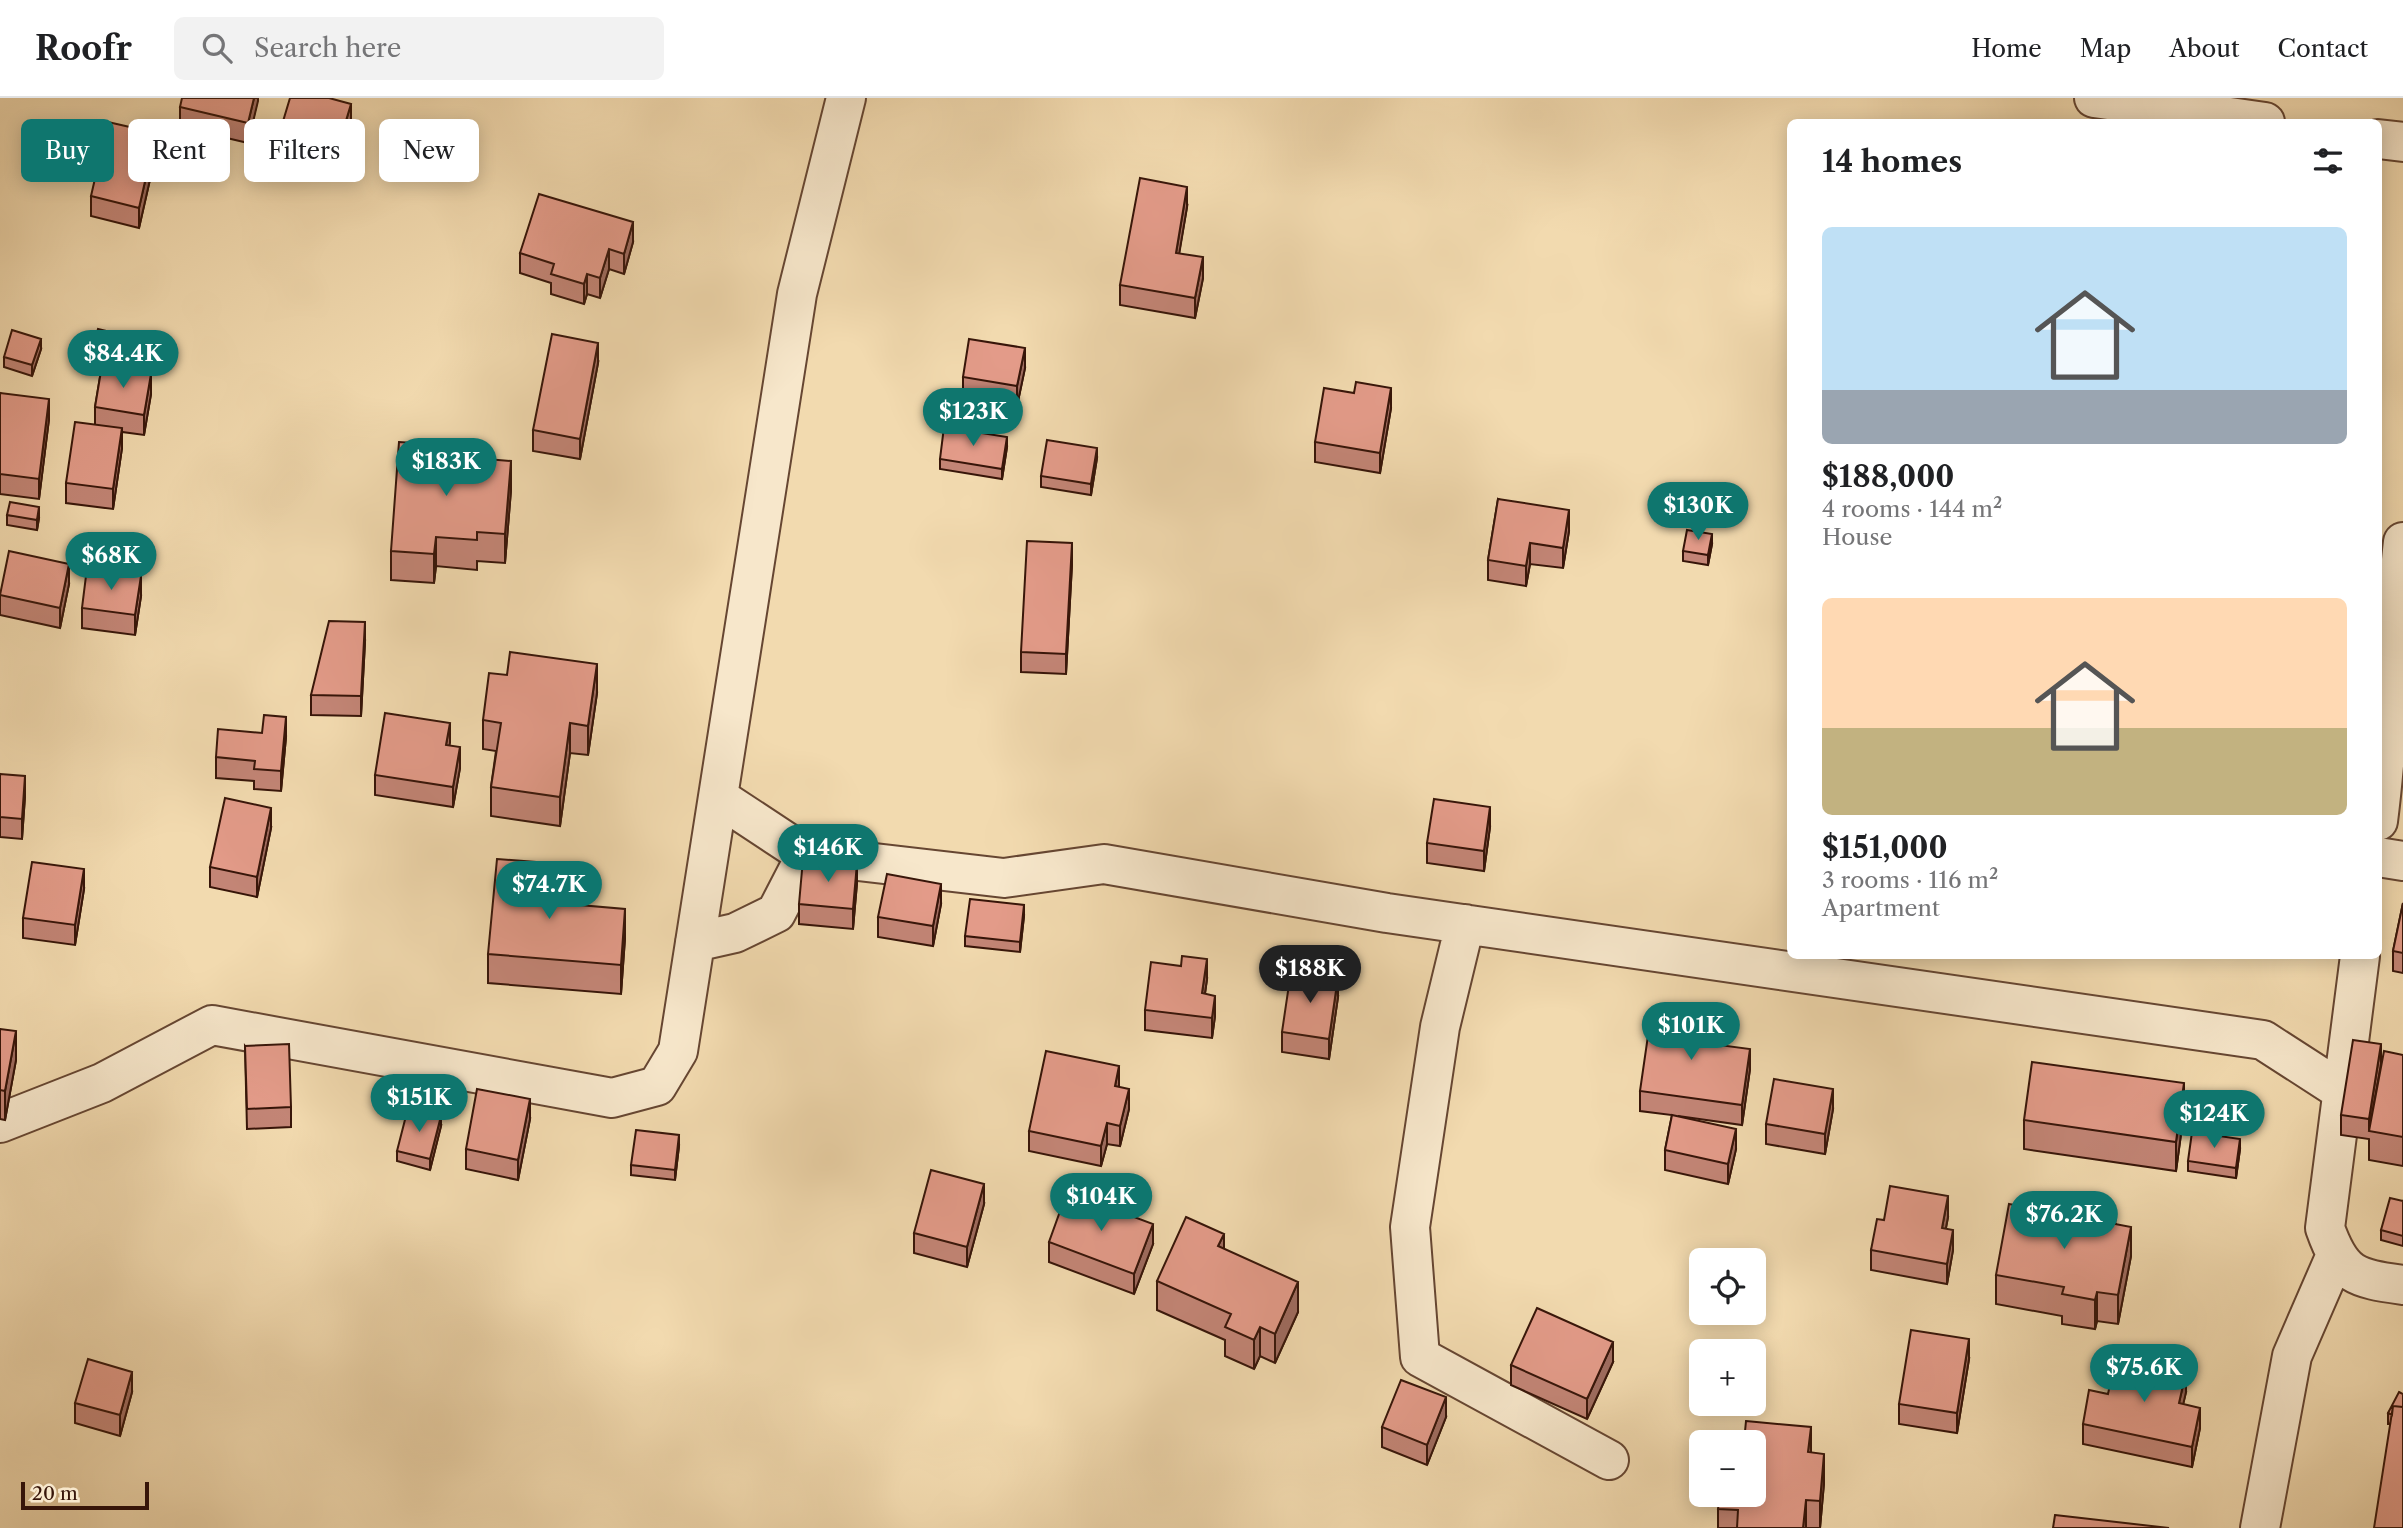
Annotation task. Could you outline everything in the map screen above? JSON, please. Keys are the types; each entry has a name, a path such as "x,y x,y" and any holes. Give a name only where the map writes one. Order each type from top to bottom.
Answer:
{"street":[{"path":"0,1123 102,1083 212,1025 612,1098 657,1086 678,1051 797,294 846,98"},
{"path":"2094,98 2244,119"},
{"path":"2382,139 2403,142"},
{"path":"2382,792 2389,740 2396,601 2403,542"},
{"path":"718,797 806,855 1004,878 1104,864 1465,924 2263,1040 2342,1091"},
{"path":"695,942 735,933 776,913 806,855"},
{"path":"2382,858 2403,861"},
{"path":"1465,924 1440,1027 1410,1227 1420,1357 1608,1460"},
{"path":"2360,959 2325,1228 2335,1256 2361,1279 2403,1285"},
{"path":"2260,1528 2292,1356 2335,1256"}],"building":[{"path":"182,98 254,98 249,119 244,119 244,122 180,107"},
{"path":"290,98 329,98 351,104 346,119 284,119"},
{"path":"114,123 128,127 128,182 145,182 139,208 91,196 94,182 114,182"},
{"path":"1140,178 1187,187 1176,253 1203,257 1195,298 1120,285"},
{"path":"539,194 633,222 624,254 609,249 600,278 587,274 584,284 551,274 554,264 520,253"},
{"path":"98,329 148,341 140,370 90,359"},
{"path":"12,330 41,339 32,365 4,357"},
{"path":"552,334 598,343 580,439 533,430"},
{"path":"969,339 1025,348 1017,386 963,377"},
{"path":"102,365 151,374 144,415 95,407"},
{"path":"1356,382 1391,388 1380,453 1315,442 1324,388 1354,393"},
{"path":"0,393 49,399 39,479 0,474"},
{"path":"75,422 122,428 113,489 66,483"},
{"path":"944,427 1007,437 1002,469 940,459"},
{"path":"1047,440 1097,448 1091,484 1041,476"},
{"path":"399,442 440,445 439,455 511,461 505,534 477,532 477,540 436,537 434,554 391,551"},
{"path":"1498,499 1569,510 1563,548 1530,543 1526,566 1488,560"},
{"path":"10,502 39,507 37,520 7,515"},
{"path":"1687,530 1712,534 1708,555 1683,551"},
{"path":"1027,541 1072,543 1066,654 1021,652"},
{"path":"9,551 69,564 60,608 0,595"},
{"path":"87,568 141,576 135,615 82,608"},
{"path":"329,621 365,622 361,696 311,695"},
{"path":"510,652 597,664 588,726 570,723 560,797 491,787 501,723 483,720 489,673 507,675"},
{"path":"385,713 450,723 446,745 460,747 453,787 375,775"},
{"path":"264,715 286,717 281,771 254,769 255,761 216,757 218,729 262,733"},
{"path":"0,774 25,776 22,819 0,817"},
{"path":"225,798 271,808 257,877 210,867"},
{"path":"1434,799 1490,807 1484,851 1427,843"},
{"path":"497,859 548,863 545,902 625,909 621,965 488,954"},
{"path":"803,859 857,863 853,909 799,904"},
{"path":"32,862 84,869 75,925 23,918"},
{"path":"887,874 941,884 933,926 878,917"},
{"path":"970,899 1024,905 1020,942 965,936"},
{"path":"2403,903 2403,953 2393,951"},
{"path":"1182,956 1207,959 1202,993 1215,996 1212,1018 1145,1010 1151,962 1181,966"},
{"path":"1291,971 1338,977 1329,1039 1282,1032"},
{"path":"1652,1008 1700,1015 1696,1042 1750,1049 1742,1105 1640,1091"},
{"path":"0,1029 16,1031 5,1091 0,1090"},
{"path":"2353,1040 2381,1044 2369,1119 2341,1115"},
{"path":"289,1044 291,1107 247,1109 245,1046"},
{"path":"1046,1051 1119,1066 1115,1086 1129,1089 1120,1126 1107,1123 1101,1146 1029,1131"},
{"path":"2384,1051 2403,1055 2403,1137 2369,1131"},
{"path":"2032,1062 2184,1083 2176,1142 2024,1120"},
{"path":"1774,1079 1833,1089 1825,1134 1766,1124"},
{"path":"477,1089 530,1099 518,1160 466,1149"},
{"path":"408,1108 441,1116 430,1159 397,1151"},
{"path":"1672,1115 1736,1129 1728,1164 1665,1150"},
{"path":"636,1130 679,1135 675,1170 631,1165"},
{"path":"2192,1132 2240,1139 2236,1168 2188,1161"},
{"path":"931,1170 984,1184 967,1247 914,1233"},
{"path":"1890,1186 1948,1196 1942,1228 1953,1230 1947,1264 1871,1250 1877,1219 1884,1220"},
{"path":"1067,1192 1153,1224 1134,1274 1049,1242"},
{"path":"2390,1198 2403,1201 2403,1236 2381,1230"},
{"path":"2009,1204 2089,1219 2091,1212 2116,1217 2115,1224 2131,1227 2118,1295 2097,1292 2095,1300 2062,1294 2064,1287 1996,1275"},
{"path":"1186,1217 1224,1234 1218,1246 1298,1282 1275,1334 1260,1327 1254,1340 1225,1327 1231,1314 1157,1281"},
{"path":"1537,1308 1613,1342 1587,1399 1511,1365"},
{"path":"1911,1330 1969,1339 1957,1413 1899,1404"},
{"path":"2116,1357 2186,1372 2179,1403 2200,1408 2192,1447 2083,1424 2089,1390 2108,1394"},
{"path":"88,1359 132,1372 120,1415 75,1403"},
{"path":"1401,1380 1446,1397 1427,1445 1382,1427"},
{"path":"2399,1392 2403,1394 2403,1407 2393,1406 2392,1415 2388,1413"},
{"path":"2393,1406 2403,1407 2403,1528 2374,1528"},
{"path":"1746,1421 1811,1427 1808,1452 1824,1454 1820,1501 1806,1500 1803,1528 1737,1528 1738,1510 1718,1509 1766,1507 1766,1430 1745,1430"},
{"path":"2055,1515 2169,1528 2053,1528"}]}
